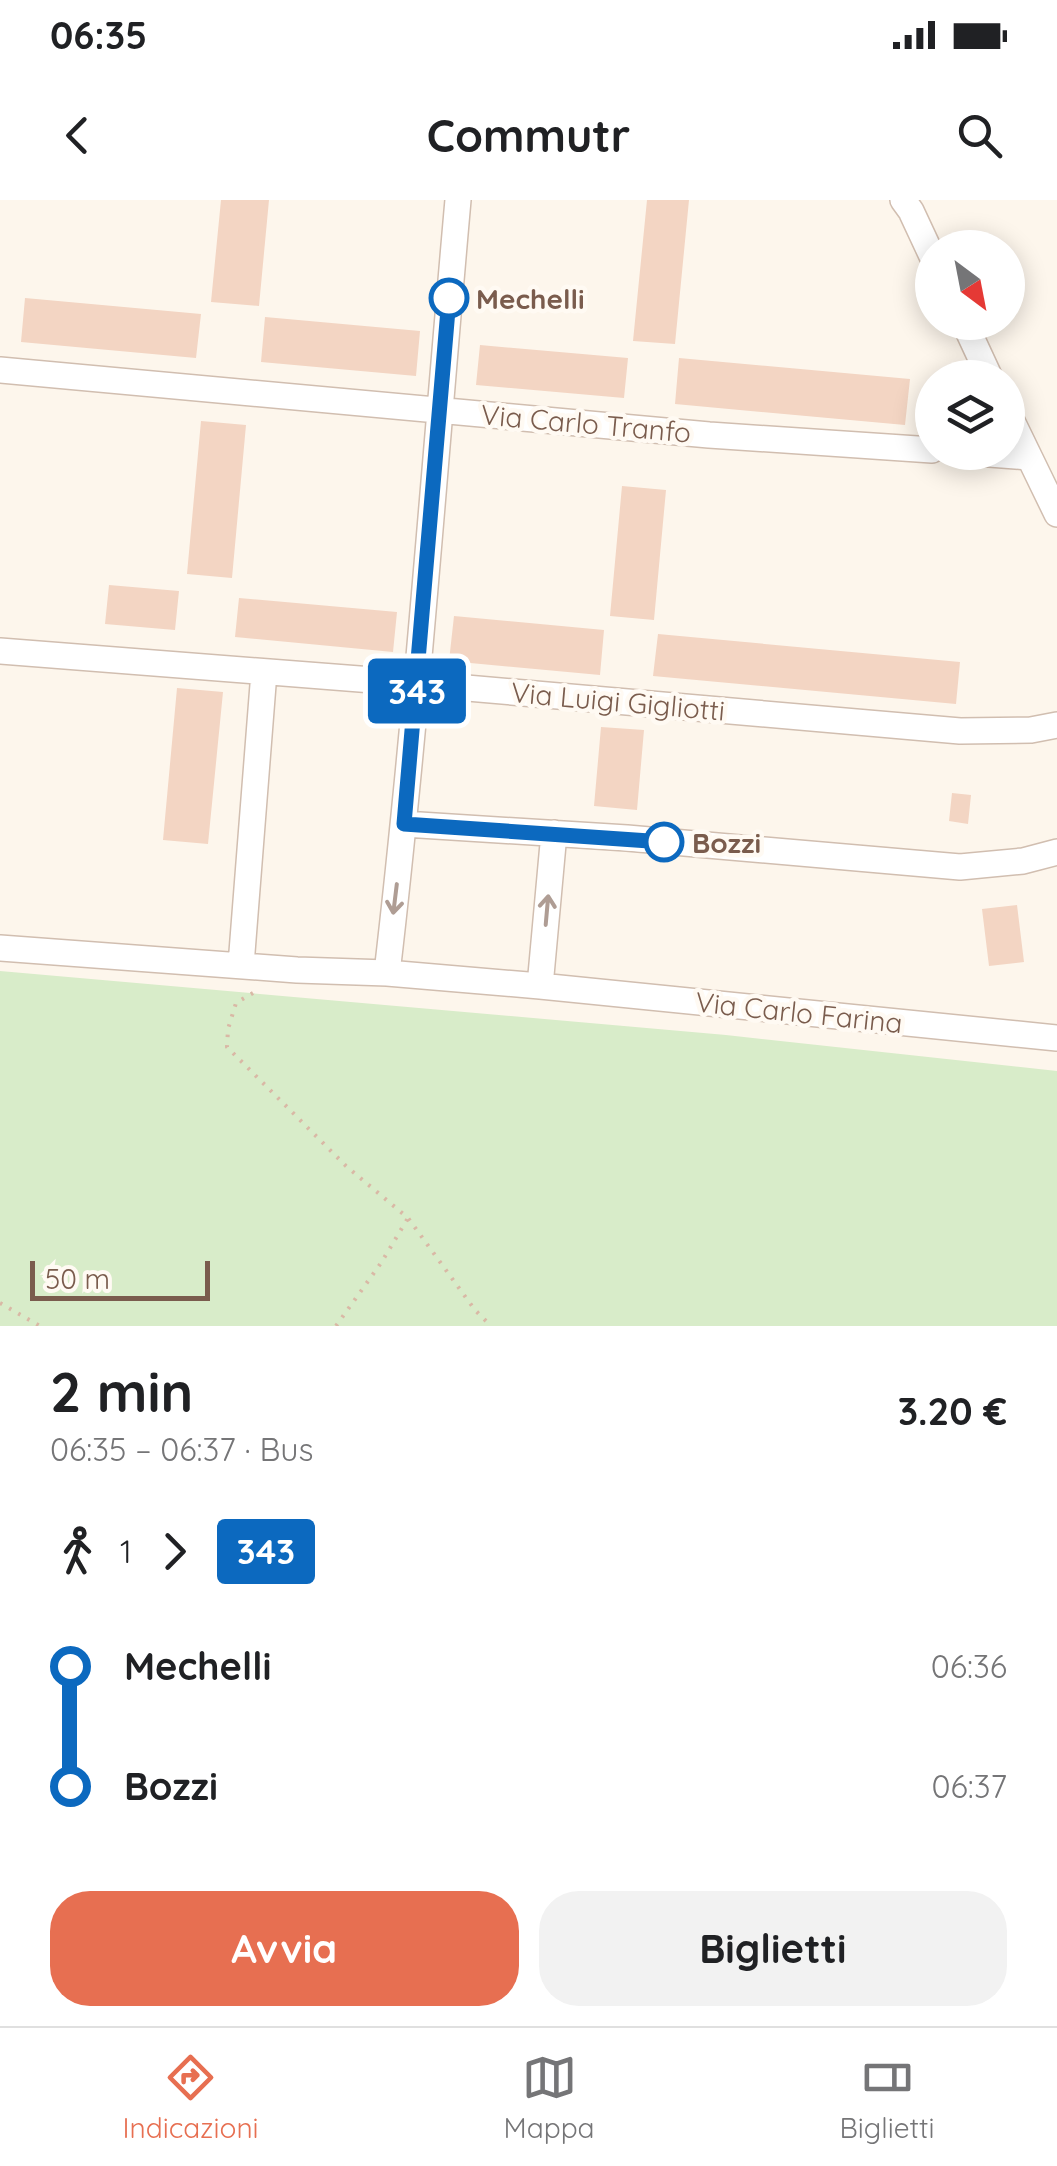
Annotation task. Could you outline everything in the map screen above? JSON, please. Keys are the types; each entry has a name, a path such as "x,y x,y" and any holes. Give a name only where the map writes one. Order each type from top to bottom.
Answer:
{"street":[{"path":"387,974 417,684 458,200"},
{"path":"903,200 920,230"},
{"name":"Via Carlo Tranfo","path":"0,370 915,449"},
{"path":"1025,450 1057,514"},
{"name":"Via Luigi Gigliotti","path":"0,651 960,730 1031,730 1057,725"},
{"path":"241,965 264,672"},
{"path":"404,824 960,867 1023,861 1057,852"},
{"path":"540,986 554,833"},
{"name":"Via Carlo Farina","path":"0,948 540,986 1057,1038"}],"path":[{"path":"297,970 236,1002 227,1048 346,1166 408,1218 474,1310 491,1326"},
{"path":"336,1326 408,1218"},
{"path":"0,1303 40,1326"}],"green space":[{"path":"0,971 726,1035 1057,1071 1057,1326 0,1326"}],"building":[{"path":"221,200 269,200 259,306 211,302"},
{"path":"647,200 689,200 675,344 633,341"},
{"path":"25,298 201,314 196,358 21,342"},
{"path":"265,317 420,331 416,376 261,362"},
{"path":"480,345 628,358 624,398 476,385"},
{"path":"679,358 910,379 905,425 675,404"},
{"path":"201,421 246,425 232,578 187,574"},
{"path":"622,486 666,490 654,620 610,616"},
{"path":"109,585 179,591 175,630 105,624"},
{"path":"239,598 397,612 393,652 235,637"},
{"path":"454,616 604,630 600,675 449,661"},
{"path":"658,634 960,662 956,704 653,676"},
{"path":"177,688 223,692 208,844 163,840"},
{"path":"601,727 644,730 637,810 594,806"},
{"path":"952,793 971,795 968,824 949,821"},
{"path":"1017,905 1024,962 989,966 982,909"}],"bus line":[{"name":"343","path":"449,298 404,824 664,842"}],"place":[{"name":"Mechelli","path":"449,298"},
{"name":"Bozzi","path":"664,842"}]}
